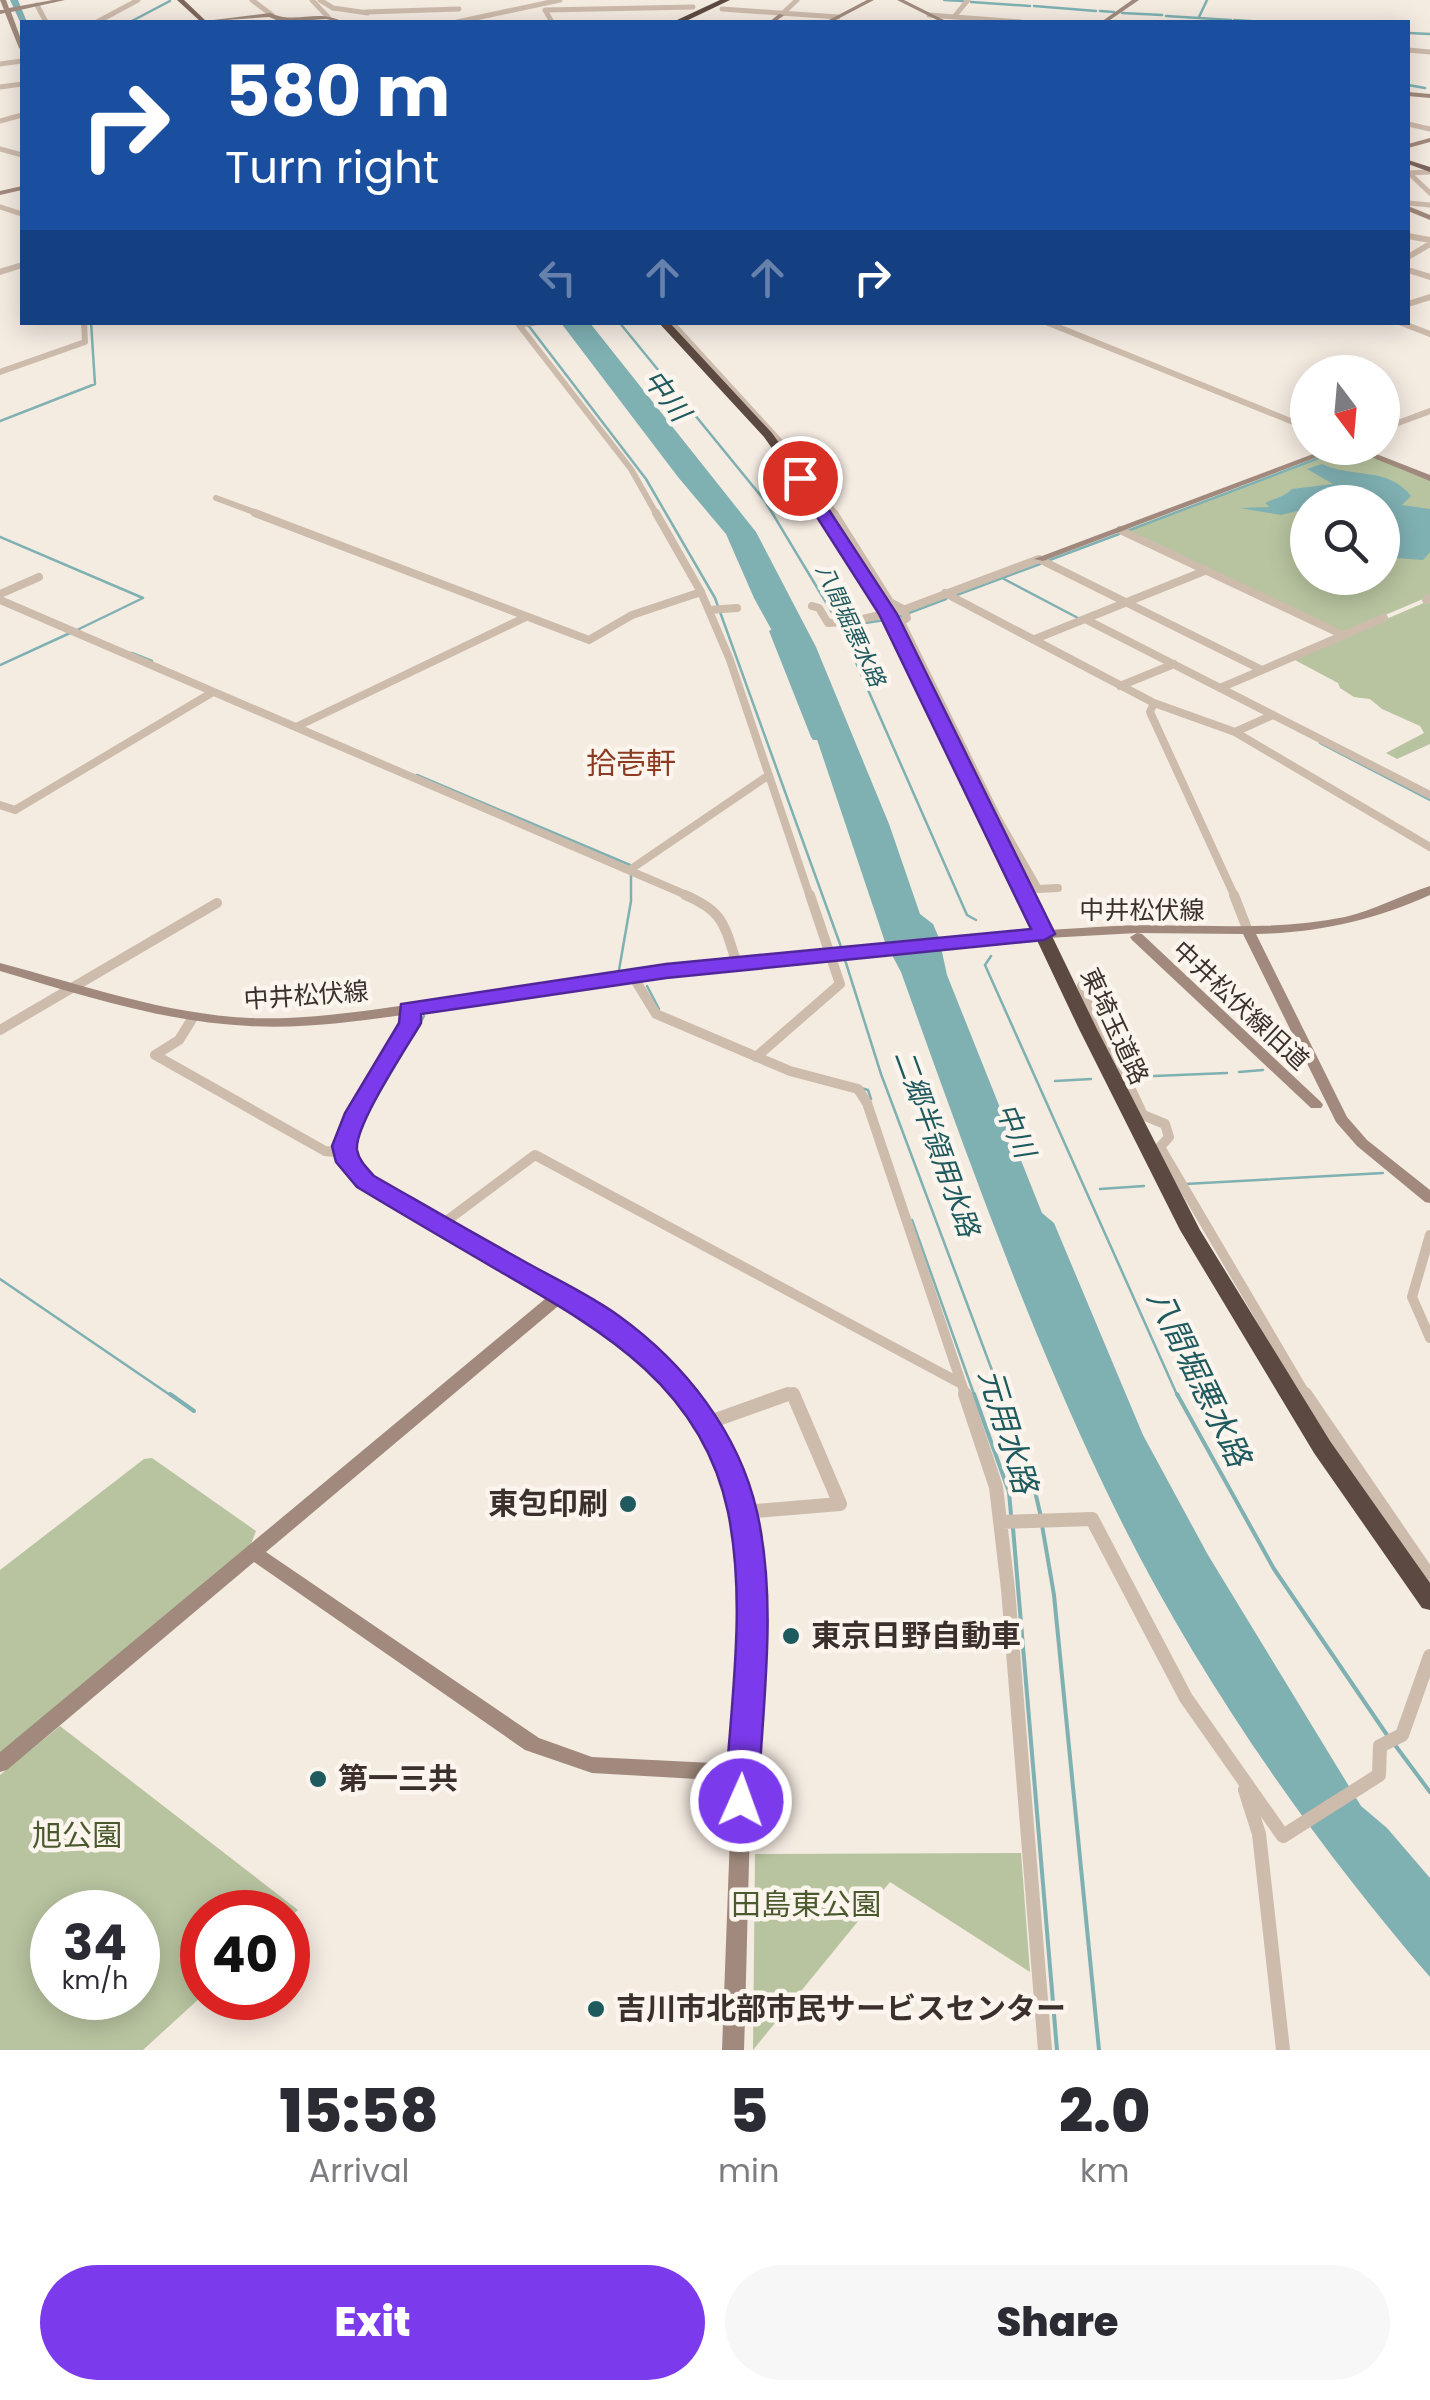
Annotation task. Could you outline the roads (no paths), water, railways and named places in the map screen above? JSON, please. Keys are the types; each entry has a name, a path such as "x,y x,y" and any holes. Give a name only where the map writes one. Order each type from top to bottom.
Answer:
{"highway":[{"path":"682,20 724,3"},
{"name":"東埼玉道路","path":"666,325 768,436 896,612 1044,934 1190,1230 1322,1447 1430,1601"}],"main road":[{"path":"180,0 200,20"}],"street":[{"path":"3,0 20,41"},
{"path":"6,11 20,3 37,5 62,0"},
{"path":"102,20 138,0"},
{"path":"252,0 279,20"},
{"path":"312,0 335,20"},
{"path":"320,0 334,8 398,20"},
{"path":"467,20 560,0"},
{"path":"581,0 588,8"},
{"path":"775,20 797,0"},
{"path":"834,20 870,0"},
{"path":"900,0 929,19 994,20"},
{"path":"954,17 968,0"},
{"path":"1107,20 1136,0"},
{"path":"551,20 544,10 693,3"},
{"path":"724,3 824,20"},
{"path":"37,5 45,20"},
{"path":"366,12 458,9"},
{"path":"96,13 98,20"},
{"path":"223,20 270,15"},
{"path":"300,20 328,17"},
{"path":"0,148 20,154"},
{"path":"1417,168 1430,193"},
{"path":"0,372 85,342 84,325"},
{"path":"520,325 630,469 709,610 830,955 839,988 756,1057"},
{"path":"674,325 784,446 802,454 794,459 826,500 896,612 907,618 902,622 998,819 1038,889 1058,888"},
{"path":"1053,325 1290,421"},
{"path":"1400,422 1430,411"},
{"path":"812,606 819,608 828,623 847,623 896,612 1291,465"},
{"path":"1397,465 1430,478"},
{"path":"216,498 589,640 632,615 700,592"},
{"path":"1120,530 1343,635"},
{"path":"1040,559 1262,670"},
{"path":"1036,639 1207,570"},
{"path":"0,597 39,577"},
{"path":"945,593 1154,703 1235,732 1430,846"},
{"path":"0,597 213,692 526,821 712,906 722,918 738,964"},
{"path":"838,604 847,623"},
{"path":"709,610 737,608"},
{"path":"296,727 526,617"},
{"path":"1220,688 1384,618"},
{"path":"1086,619 1430,796"},
{"path":"1120,686 1174,664"},
{"path":"0,805 15,810 213,692"},
{"path":"1154,703 1150,712 1230,883 1248,932 1320,1078 1352,1132 1430,1198"},
{"path":"1235,732 1273,715"},
{"path":"631,869 769,775"},
{"name":"中井松伏線","path":"0,967 192,1019 284,1023 409,1009 632,975 872,950 1044,934 1128,930 1248,932 1326,926 1375,916 1430,890"},
{"path":"0,1030 217,903"},
{"name":"中井松伏線旧道","path":"1137,937 1316,1105"},
{"path":"632,975 656,1014 756,1057 862,1092 996,1487 1045,2050"},
{"path":"1082,986 1143,1115 1165,1124 1169,1137 1160,1147 1212,1243 1289,1371 1430,1577"},
{"path":"344,1153 351,1125 410,1023 409,1009"},
{"path":"192,1019 180,1040 155,1054 325,1151 344,1153 366,1182 562,1294 638,1345 668,1373 707,1423 732,1476 743,1512 751,1602 732,2050"},
{"path":"1287,1080 1320,1078"},
{"path":"441,1224 534,1154 959,1382"},
{"path":"1430,1235 1412,1296 1430,1338"},
{"path":"0,1764 562,1294"},
{"path":"707,1423 792,1394 840,1504 743,1512"},
{"path":"1001,1522 1092,1519 1186,1698 1283,1836 1379,1775 1380,1746 1402,1735 1430,1656"},
{"path":"254,1554 532,1744 592,1765 742,1773"},
{"path":"1241,1780 1259,1834 1283,2050"}],"water":[{"path":"563,325 592,325 756,532 816,647 889,824 920,914 933,924 939,938 947,975 1042,1213 1054,1223 1143,1435 1208,1555 1361,1806 1387,1828 1430,1878 1430,1977 1293,1804 1251,1742 1172,1616 1104,1486 996,1232 901,972 885,942 794,671 754,598 726,534"},
{"path":"1325,465 1399,485 1325,485 1333,484 1307,469"},
{"path":"1400,486 1411,496 1402,505 1430,509 1430,552 1423,560 1400,558"},
{"path":"1290,490 1290,513 1281,515 1240,508 1270,507 1265,503"}],"waterway":[{"path":"14,0 23,20"},
{"path":"944,0 963,1"},
{"path":"1199,17 1207,0"},
{"path":"134,20 170,1"},
{"path":"971,2 1030,6"},
{"path":"1034,6 1096,11"},
{"path":"1100,11 1114,12"},
{"path":"1122,13 1162,15"},
{"path":"1166,16 1231,20"},
{"path":"1410,33 1430,34"},
{"path":"1410,85 1425,88"},
{"path":"0,421 95,384 91,325"},
{"name":"二郷半領用水路","path":"528,325 646,479 715,598 840,944 881,1074 1002,1397"},
{"name":"八間堀悪水路","path":"621,325 765,501 836,619"},
{"path":"1127,531 1300,465"},
{"path":"1047,561 1119,534"},
{"path":"0,537 143,598 77,630"},
{"path":"1002,578 1040,564"},
{"path":"954,596 1002,578"},
{"path":"1002,578 1078,618"},
{"path":"893,619 946,599"},
{"path":"858,624 885,620"},
{"name":"八間堀悪水路","path":"840,626 967,915 976,920"},
{"name":"中川","path":"776,631 818,737"},
{"path":"0,665 70,633"},
{"path":"132,653 152,661"},
{"path":"1320,743 1430,800"},
{"path":"417,775 630,865"},
{"path":"619,970 631,901 631,873"},
{"name":"八間堀悪水路","path":"991,956 985,965 1178,1397"},
{"name":"元用水路","path":"647,986 659,1009"},
{"path":"364,1171 353,1144 357,1130 424,1016"},
{"path":"1239,1072 1263,1070"},
{"path":"1130,1077 1227,1073"},
{"path":"1055,1081 1091,1079"},
{"name":"元用水路","path":"861,1088 868,1090 871,1099"},
{"path":"1185,1184 1383,1173"},
{"path":"369,1176 440,1218"},
{"path":"1100,1189 1144,1186"},
{"name":"元用水路","path":"912,1220 975,1397"},
{"path":"0,1279 173,1397"},
{"path":"170,1394 194,1411"},
{"name":"元用水路","path":"974,1394 1009,1492 1011,1515"},
{"name":"二郷半領用水路","path":"1002,1394 1030,1470 1041,1517"},
{"name":"八間堀悪水路","path":"1177,1394 1274,1569 1387,1735"},
{"name":"二郷半領用水路","path":"1042,1525 1054,1595 1099,2050"},
{"name":"元用水路","path":"1013,1528 1057,2050"},
{"name":"八間堀悪水路","path":"1395,1745 1430,1792"}],"place":[{"name":"東包印刷","path":"628,1504"},
{"name":"東京日野自動車","path":"791,1636"},
{"name":"第一三共","path":"318,1779"},
{"name":"吉川市北部市民サービスセンター","path":"596,2009"}],"district":[{"name":"拾壱軒","path":"631,764"}],"park label":[{"name":"旭公園","path":"77,1836"},
{"name":"田島東公園","path":"806,1905"}]}
